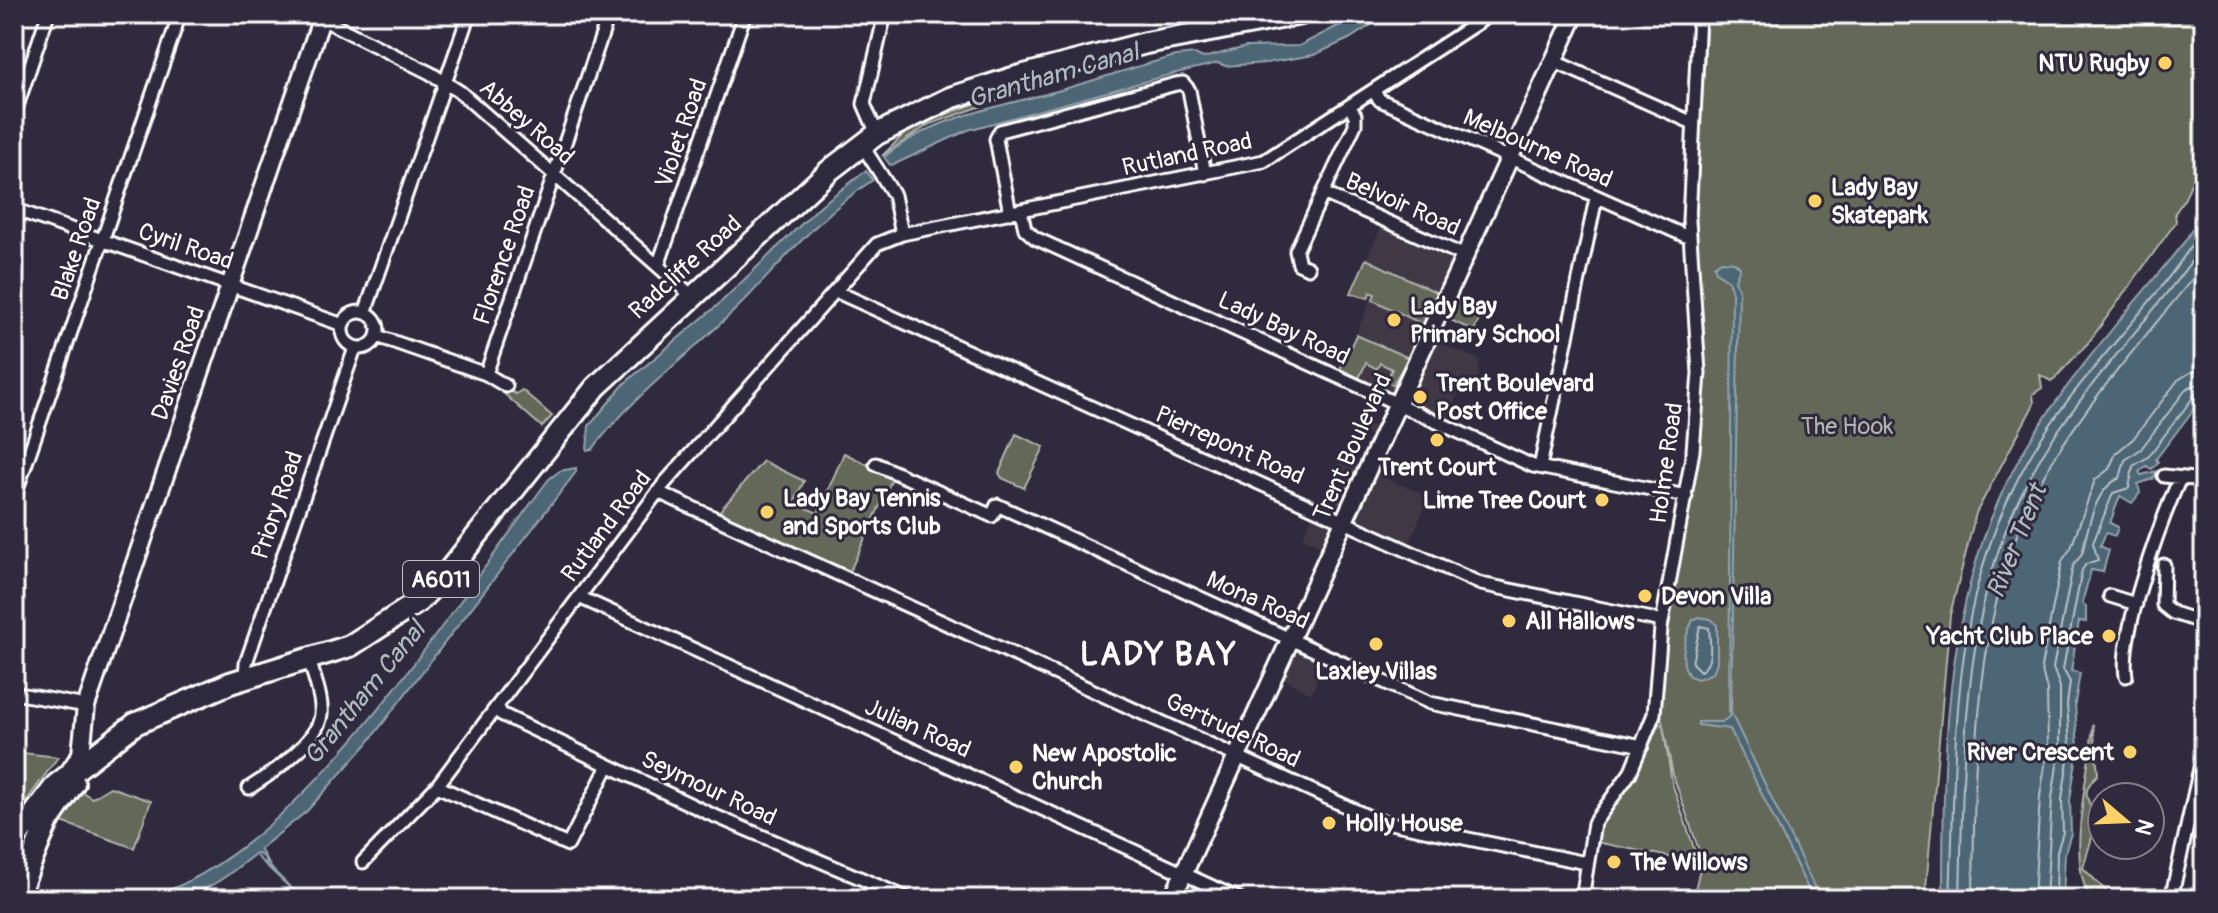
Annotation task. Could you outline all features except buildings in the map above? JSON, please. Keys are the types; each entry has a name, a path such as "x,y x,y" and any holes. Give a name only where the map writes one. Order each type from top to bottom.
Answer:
{"highway":[{"name":"Radcliffe Road","path":"14,841 43,799 66,776 105,750 191,700 245,677 309,659 373,634 418,602 451,568 596,387 692,296 870,140 950,98 1041,70 1146,43 1291,16"},
{"name":"Radcliffe Road","path":"16,899 32,852 65,794 105,750"}],"street":[{"path":"14,115 48,14"},
{"name":"Blake Road","path":"14,498 180,14"},
{"path":"365,313 469,14"},
{"name":"Florence Road","path":"486,374 609,14"},
{"name":"Violet Road","path":"658,266 745,14"},
{"path":"885,14 864,104 870,140 894,195 902,234"},
{"name":"Rutland Road","path":"363,862 437,786 658,492 877,244 902,234 1264,161 1491,14"},
{"name":"Trent Boulevard","path":"1172,899 1575,14"},
{"name":"Holme Road","path":"1582,899 1586,863 1599,812 1630,773 1655,709 1662,621 1686,496 1699,373 1690,238 1699,14"},
{"name":"Abbey Road","path":"319,16 445,82 692,296"},
{"name":"Davies Road","path":"66,776 81,754 86,706 319,16"},
{"path":"1553,61 1693,123"},
{"path":"1016,212 996,139 1000,131 1176,84 1183,83 1188,87 1205,174"},
{"name":"Melbourne Road","path":"1373,91 1380,100 1690,238"},
{"path":"1308,268 1299,264 1296,251 1355,125 1355,115 1349,106"},
{"name":"Belvoir Road","path":"1323,193 1465,256"},
{"path":"1540,467 1596,198"},
{"name":"Cyril Road","path":"14,209 343,325"},
{"name":"Lady Bay Road","path":"1016,212 1025,229 1035,238 1540,467 1686,496"},
{"name":"Pierrepont Road","path":"835,291 1481,584 1662,621"},
{"path":"365,313 375,320 377,336 371,345 355,348 344,339 343,325 352,314 365,313"},
{"path":"377,336 486,374 506,386"},
{"name":"Priory Road","path":"245,677 246,663 355,348"},
{"name":"Mona Road","path":"876,464 992,516 997,505 1430,703 1642,746"},
{"path":"2164,476 2204,480"},
{"path":"2126,676 2124,662 2136,604 2180,478"},
{"name":"Gertrude Road","path":"658,492 1376,820 1586,863"},
{"path":"2164,565 2163,605 2173,613 2204,623"},
{"path":"2110,596 2136,604"},
{"name":"Julian Road","path":"579,597 1239,899"},
{"path":"249,788 284,767 319,723 322,712 309,659"},
{"path":"14,693 86,706"},
{"name":"Seymour Road","path":"498,707 501,714 608,766 772,842 909,899"},
{"path":"82,728 105,750"},
{"path":"2171,899 2204,750"},
{"path":"437,786 568,845 608,766"}],"shaded area":[{"name":"Lady Bay Primary School","path":"1381,228 1453,260 1402,373 1398,372 1392,385 1393,393 1340,369 1371,300 1350,294"},
{"path":"1437,342 1480,360 1476,396 1460,389 1445,423 1410,406 1409,401"},
{"path":"1357,420 1385,431 1378,445 1386,449 1376,474 1429,497 1407,548 1349,522 1335,553 1302,537 1320,503 1330,506 1333,499 1324,495 1341,460 1360,468 1373,437 1354,429"},
{"path":"1296,649 1325,662 1311,694 1282,678"}],"green space":[{"name":"The Hook","path":"1707,14 2204,14 2204,152 2185,198 2175,213 2176,222 2088,343 2051,381 2040,375 2042,388 2033,394 2034,404 1976,513 1950,615 1925,899 1693,899 1702,859 1673,775 1660,711 1666,622 1700,445 1704,329 1696,259 1696,205"},
{"path":"1003,93 1004,98 928,125 882,156 910,128"},
{"path":"1366,259 1438,293 1424,325 1373,300 1375,294 1370,292 1368,298 1351,293"},
{"path":"1455,298 1483,311 1474,331 1446,318"},
{"path":"1356,335 1409,358 1392,385 1386,382 1392,369 1380,363 1377,369 1366,363 1359,378 1340,369"},
{"path":"504,388 516,394 522,390 552,416 542,427 502,392"},
{"path":"1016,434 1044,447 1024,488 1002,478 999,473"},
{"name":"Lady Bay Tennis and Sports Club","path":"844,453 893,477 850,571 718,513 763,461 804,481 794,503 818,513"},
{"path":"1659,723 1663,726 1672,783 1699,863 1596,842 1604,814 1642,763"},
{"path":"2093,724 2098,774 2092,781 2086,781 2086,858 2083,868 2114,899 2091,899 2083,882 2079,839 2081,814"},
{"path":"14,752 58,757 14,818"},
{"path":"110,787 151,801 134,848 62,822 34,881 30,880 52,830 79,790 92,798"}],"water":[{"name":"Grantham Canal","path":"1361,14 1388,14 1349,39 1314,55 1266,63 1225,66 1218,63 968,130 895,164 890,165 884,157 923,132 989,108 1176,56 1195,54 1203,58 1246,47 1299,46"},
{"path":"866,171 873,180 823,220 749,296 628,408 592,450 587,450 589,426 625,383 719,304 821,205"},
{"name":"River Trent","path":"2204,209 2204,396 2156,459 2158,462 2152,469 2146,466 2139,472 2141,475 2157,471 2153,479 2138,484 2140,493 2132,503 2120,496 2110,523 2118,527 2115,536 2106,533 2100,546 2109,550 2103,572 2091,570 2082,603 2086,606 2086,622 2079,621 2071,671 2080,673 2075,703 2078,748 2070,800 2071,833 2065,853 2063,899 1943,899 1948,724 1964,609 1978,554 1999,499 2026,447 2102,341 2185,241"},
{"path":"1721,261 1734,262 1740,267 1735,280 1739,291 1731,713 1820,899 1813,899 1730,729 1698,725 1698,722 1722,722 1729,717 1732,292 1728,280 1717,273 1714,266"},
{"name":"Grantham Canal","path":"576,468 576,472 366,745 307,811 260,849 272,869 302,899 256,856 267,866 264,857 256,853 204,889 177,897 141,899 199,876 257,836 313,783 368,722 420,656 549,479 560,471"},
{"path":"1699,617 1711,619 1717,625 1717,662 1713,673 1698,679 1689,676 1683,656 1690,626"}],"place":[{"name":"NTU Rugby","path":"2165,63"},
{"name":"Lady Bay Skatepark","path":"1815,201"},
{"name":"Lady Bay Primary School","path":"1394,320"},
{"name":"Trent Boulevard Post Office","path":"1420,397"},
{"name":"Trent Court","path":"1437,440"},
{"name":"Lime Tree Court","path":"1602,500"},
{"name":"Lady Bay Tennis and Sports Club","path":"767,512"},
{"name":"Devon Villa","path":"1645,596"},
{"name":"All Hallows","path":"1509,621"},
{"name":"Yacht Club Place","path":"2109,636"},
{"name":"Laxley Villas","path":"1376,644"},
{"name":"River Crescent","path":"2130,752"},
{"name":"New Apostolic Church","path":"1016,767"},
{"name":"Holly House","path":"1329,823"},
{"name":"The Willows","path":"1614,862"}],"district":[{"name":"LADY BAY","path":"1159,654"}]}
